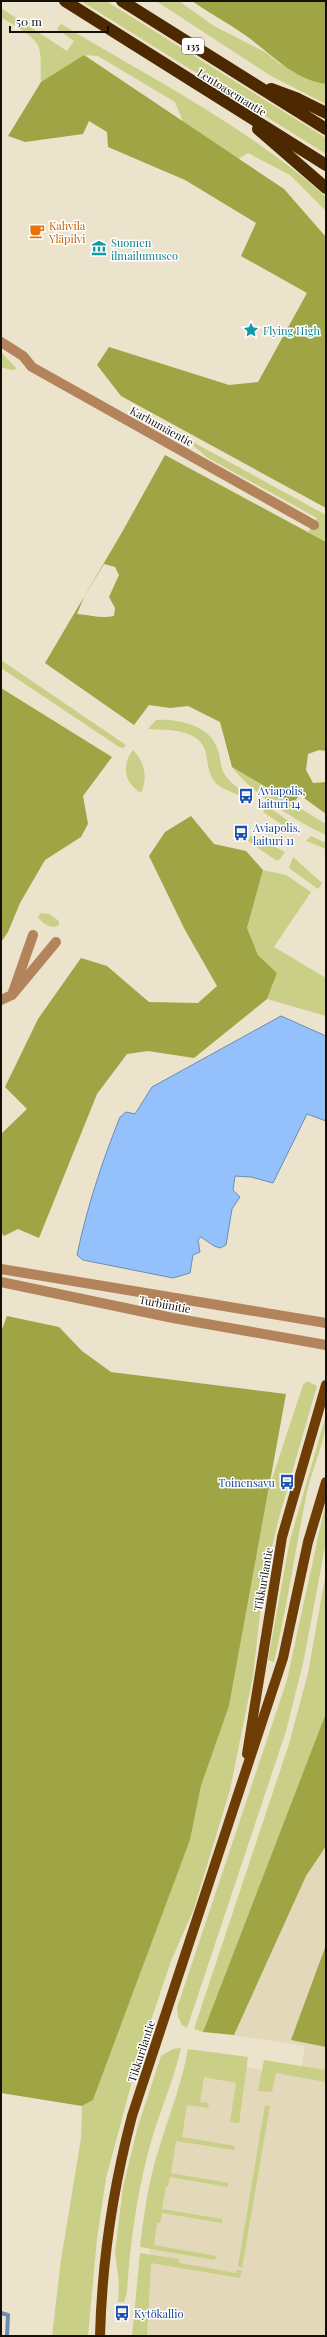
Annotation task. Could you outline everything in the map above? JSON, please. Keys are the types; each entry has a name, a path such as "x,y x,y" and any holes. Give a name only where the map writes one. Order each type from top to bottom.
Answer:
{"highway":[{"name":"Lentoasemantie","path":"66,1 239,112 326,164"},
{"name":"Lentoasemantie","path":"122,1 247,81 326,129"},
{"path":"247,81 298,99 326,113"},
{"path":"239,112 326,188"}],"main road":[{"name":"Tikkurilantie","path":"243,1782 282,1537 326,1385"},
{"name":"Tikkurilantie","path":"100,2336 106,2249 123,2149 132,2116 283,1658 308,1542 326,1482"}],"street":[{"name":"Karhumäentie","path":"1,342 23,356 32,367 314,525"},
{"path":"12,995 33,935"},
{"path":"1,1000 12,995 56,942"},
{"name":"Turbiinitie","path":"1,1269 326,1323"},
{"name":"Turbiinitie","path":"1,1282 173,1318 326,1346"}],"shaded area":[{"path":"326,1846 326,2336 147,2336 151,2210 187,2080 236,2065 300,2077 305,2046 234,2035 306,1876"}],"green space":[{"path":"81,1 106,1 326,138 326,154"},
{"path":"156,1 179,1 214,26 265,52 280,64 316,82 326,84 326,104 271,76"},
{"path":"192,1 326,1 326,84 303,77 292,71 245,35"},
{"path":"1,8 67,51 74,41 57,29 61,24 198,104 265,148 326,197 326,211 290,175 248,153 238,159 183,122 175,102 98,56 84,55 41,82 40,56 37,44 29,35 1,17"},
{"path":"84,55 284,189 326,237 326,508 121,396 97,365 109,347 229,385 258,382 307,293 241,256 256,223 185,180 108,147 107,132 89,121 83,134 25,142 8,136 41,82"},
{"path":"1,352 17,369 11,370 1,367"},
{"path":"182,436 326,515 326,542 308,532 317,518 208,458"},
{"path":"165,455 326,542 326,751 319,750 308,754 306,770 313,783 326,782 326,814 300,795 293,803 232,767 220,722 188,706 170,708 149,705 134,725 45,663 121,534","holes":["104,564 115,567 119,575 109,597 115,608 114,616 100,617 77,614 84,597"]},
{"path":"1,660 126,745 123,748 119,747 1,668"},
{"path":"1,688 112,757 83,796 88,824 81,837 45,860 20,903 8,932 1,942"},
{"path":"156,720 171,720 187,723 208,734 217,748 221,766 226,777 241,790 238,795 214,781 204,749 196,738 179,731 148,729"},
{"path":"133,750 143,765 144,770 145,776 141,793 131,784 126,773 127,762"},
{"path":"232,767 326,824 326,835 275,806 250,787"},
{"path":"267,806 297,827 296,834 263,812"},
{"path":"191,816 214,844 246,851 263,870 247,928 258,955 277,973 267,999 194,1058 148,1051 127,1054 97,1094 39,1238 18,1229 4,1236 1,1232 1,1134 27,1109 5,1087 38,1019 81,958 107,966 149,1002 198,1003 217,986 185,930 149,856 165,832"},
{"path":"251,835 285,852 277,861 248,841"},
{"path":"311,836 326,843 326,849 306,841"},
{"path":"293,857 322,883 318,889 289,868"},
{"path":"263,870 286,875 311,892 274,947 326,978 326,1016 267,999 277,973 258,955 247,928"},
{"path":"41,913 49,914 59,921 59,925 50,927 42,922 38,917"},
{"path":"7,1316 59,1327 82,1351 111,1372 286,1394 229,1706 201,1786 190,1840 93,2100 82,2106 1,2093 1,1332"},
{"path":"307,1381 317,1386 280,1514 268,1563 261,1605 253,1676 230,1790 193,1911 171,1961 138,2059 106,2178 97,2239 88,2336 52,2336 61,2260 81,2138 82,2106 93,2100 190,1840 201,1786 229,1706 269,1488 303,1385"},
{"path":"326,1415 324,1436 308,1487 274,1662 268,1660 290,1540"},
{"path":"326,1501 326,1541 304,1659 286,1731 187,2028 182,2025 178,2017 177,2008 287,1680"},
{"path":"326,1572 326,1713 203,2032 194,2029 289,1744 308,1673"},
{"path":"326,1713 326,1846 306,1876 234,2035 203,2032"},
{"path":"326,1945 326,2047 291,2040"},
{"path":"181,2048 174,2075 148,2153 134,2222 127,2292 124,2302 118,2302 119,2283 115,2253 123,2187 138,2126 161,2056 173,2049"},
{"path":"188,2049 248,2057 239,2123 230,2122 236,2083 204,2077 200,2102 209,2103 208,2108 187,2105 182,2137 235,2146 234,2150 176,2141 171,2173 228,2183 228,2187 170,2177 168,2186 166,2186 162,2209 222,2219 222,2223 162,2213 160,2223 157,2223 154,2245 216,2256 215,2260 140,2247 145,2208 153,2170 179,2085"},
{"path":"264,2060 326,2070 326,2082 276,2073 272,2092 258,2091"},
{"path":"265,2105 270,2106 242,2268 238,2266"},
{"path":"140,2253 179,2259 179,2263 236,2273 237,2270 242,2270 240,2278 151,2263 147,2336 132,2336"}],"water":[{"path":"281,1016 326,1036 326,1121 307,1114 273,1183 251,1177 235,1176 233,1190 240,1197 232,1209 226,1245 220,1248 214,1246 201,1237 198,1240 200,1252 193,1255 190,1273 173,1278 83,1260 77,1255 85,1220 101,1168 120,1117 126,1112 135,1114 152,1087"}],"waterway":[{"path":"1,2313 8,2315 7,2336"}],"place":[{"name":"Kahvila Yläpilvi","path":"37,231"},
{"name":"Suomen ilmailumuseo","path":"99,248"},
{"name":"Flying High","path":"251,330"},
{"name":"Aviapolis, laituri 14","path":"246,796"},
{"name":"Aviapolis, laituri 11","path":"241,833"},
{"name":"Toinensavu","path":"287,1482"},
{"name":"Kytökallio","path":"122,2313"}]}
